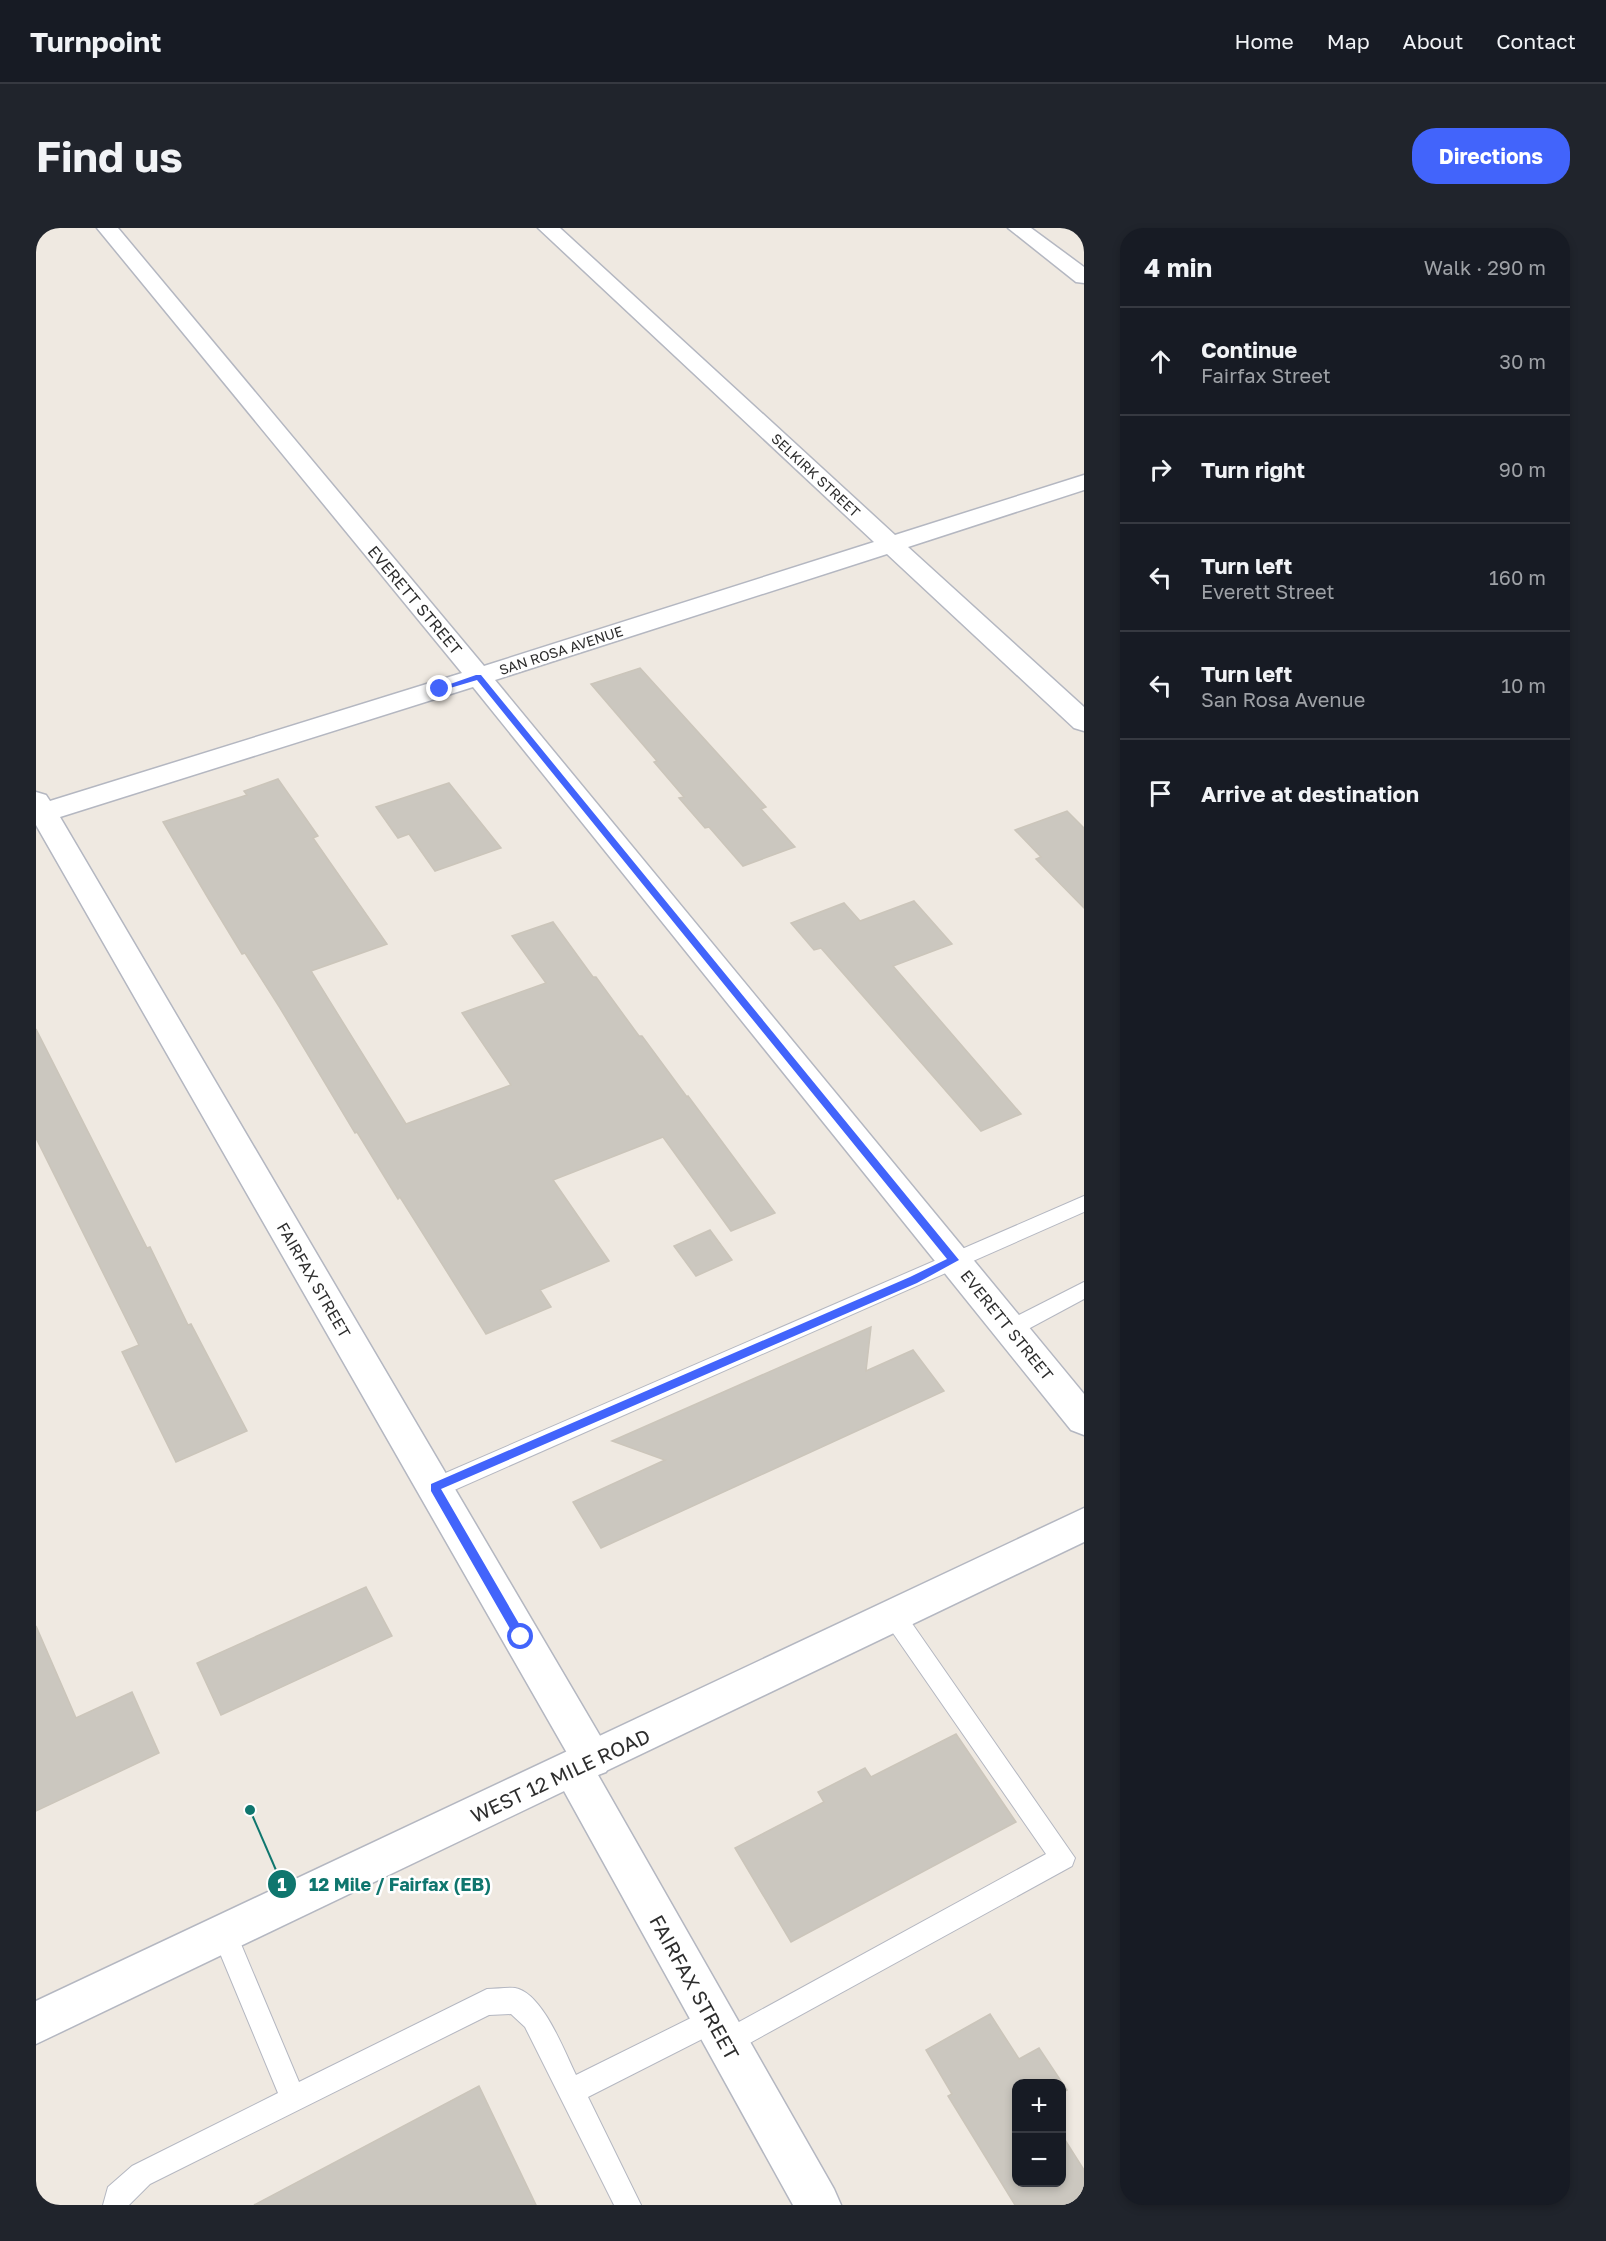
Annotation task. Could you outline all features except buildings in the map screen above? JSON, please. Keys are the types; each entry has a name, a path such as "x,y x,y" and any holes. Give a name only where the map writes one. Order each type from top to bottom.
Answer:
{"street":[{"name":"EVERETT STREET","path":"107,228 478,677 1084,1420"},
{"name":"SELKIRK STREET","path":"548,228 1084,722"},
{"path":"1018,228 1084,277"},
{"name":"SAN ROSA AVENUE","path":"38,810 478,677 1084,482"},
{"name":"FAIRFAX STREET","path":"38,810 435,1488 582,1764 719,2031 818,2205"},
{"name":"WEST 12 MILE ROAD","path":"36,2023 1084,1524"}],"lane":[{"path":"435,1488 914,1280 1084,1203"},
{"path":"1010,1329 1084,1290"},
{"path":"571,2092 719,2031 1063,1858 894,1616"},
{"path":"224,1934 293,2098"},
{"path":"116,2205 117,2196 141,2175 487,2002 516,2001 534,2018 628,2205"}],"place":[{"name":"12 Mile / Fairfax (EB)","path":"250,1810"}],"route":[{"path":"440,689 478,677 954,1260 914,1280 488,1463 435,1488 521,1637"}]}
